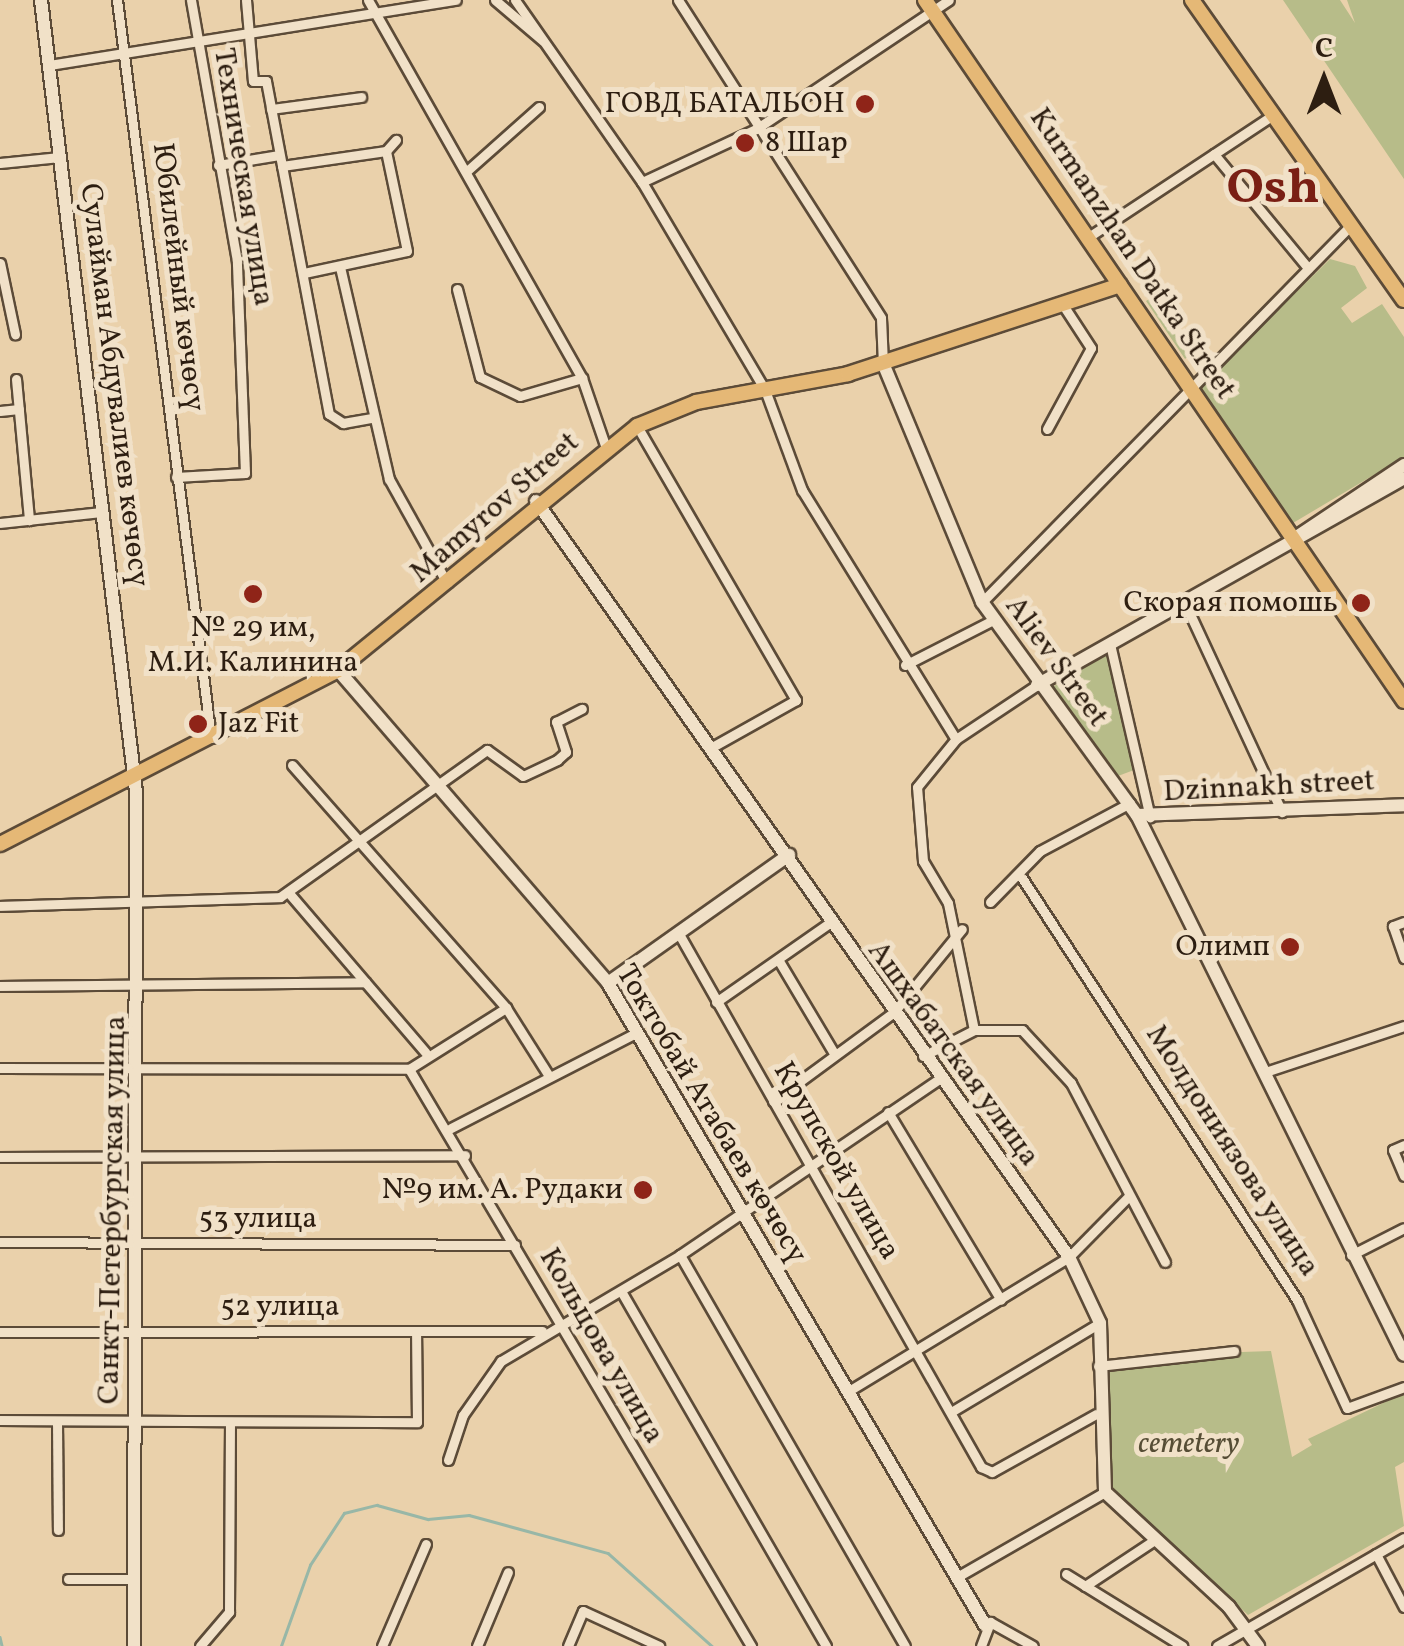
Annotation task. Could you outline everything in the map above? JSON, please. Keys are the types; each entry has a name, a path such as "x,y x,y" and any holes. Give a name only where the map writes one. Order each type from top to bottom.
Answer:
{"main road":[{"path":"1192,0 1404,300"},
{"name":"Kurmanzhan Datka Street","path":"929,6 1404,701"},
{"name":"Mamyrov Street","path":"0,844 338,670 449,586 536,501 637,426 696,402 883,363 1120,286"}],"street":[{"name":"Сулайман Абдувалиев көчөсү","path":"41,0 132,776"},
{"name":"Юбилейный көчөсү","path":"117,0 210,738"},
{"name":"Техническая улица","path":"176,478 245,474 237,262 191,0"},
{"path":"246,0 252,35 252,81 266,81 329,414 342,423 371,418"},
{"path":"368,0 468,170 582,378 606,448"},
{"path":"49,66 456,0"},
{"path":"495,0 526,36 543,41"},
{"path":"515,0 642,182 765,390 802,490 905,665 956,739"},
{"name":"Aliev Street","path":"678,0 881,318 883,363 982,602 1037,684 1144,817 1351,1255 1404,1355"},
{"path":"642,182 761,126 929,6 949,0"},
{"path":"271,109 361,97"},
{"path":"468,170 539,107"},
{"path":"1087,238 1273,115"},
{"path":"218,166 386,151 396,140"},
{"path":"304,273 408,251 386,151"},
{"path":"1214,154 1308,268"},
{"path":"0,163 60,157"},
{"path":"982,602 1351,224"},
{"path":"0,262 3,308 15,334"},
{"path":"340,267 371,418 389,479 449,586"},
{"path":"457,289 480,377 520,396 582,378"},
{"path":"1047,429 1090,348 1063,305"},
{"path":"16,379 29,520"},
{"path":"0,412 19,410"},
{"path":"637,426 796,700 714,746"},
{"path":"1294,540 1404,465"},
{"path":"974,1030 963,955 952,941 948,903 923,861 914,811 917,787 956,739 1037,684 1404,478"},
{"name":"Ашхабатская улица","path":"536,501 714,746 788,855 828,924 1069,1257 1100,1322 1096,1414 1105,1492"},
{"path":"0,523 101,512"},
{"path":"1183,599 1282,812"},
{"path":"905,665 993,620"},
{"path":"1110,644 1144,817"},
{"name":"Токтобай Атабаев көчөсү","path":"338,670 608,983 985,1625"},
{"path":"0,906 140,903 288,892 432,782 491,748 527,775 564,755 556,722 582,709"},
{"path":"292,764 506,1008 549,1076"},
{"name":"Санкт-Петербургская улица","path":"132,776 140,903 134,1646"},
{"path":"990,902 1022,878 1040,852 1130,802"},
{"name":"Dzinnakh street","path":"1144,817 1404,805"},
{"path":"608,983 788,855"},
{"name":"Молдониязова улица","path":"1022,878 1298,1300 1347,1408 1404,1387"},
{"path":"288,892 424,1052"},
{"path":"1404,922 1393,926 1404,958"},
{"path":"716,1002 828,924"},
{"path":"773,1100 894,1012 962,929"},
{"name":"Крупской улица","path":"679,934 950,1412 992,1472 1096,1414"},
{"path":"779,960 835,1055"},
{"path":"0,986 364,982"},
{"path":"0,1068 410,1069 424,1052 506,1008"},
{"path":"1265,1072 1404,1026"},
{"path":"924,1056 974,1030 1022,1030 1072,1083 1164,1262"},
{"path":"451,1128 638,1032"},
{"name":"Кольцова улица","path":"410,1069 451,1128 559,1326 751,1646"},
{"path":"448,1460 463,1415 501,1361 680,1255 940,1078"},
{"path":"888,1112 1001,1300"},
{"path":"1404,1146 1392,1150 1404,1176"},
{"path":"0,1157 464,1155"},
{"path":"847,1392 1069,1257 1128,1197"},
{"path":"1351,1255 1404,1228"},
{"name":"53 улица","path":"0,1242 515,1245"},
{"path":"680,1255 905,1646"},
{"path":"621,1291 826,1646"},
{"path":"950,1412 1100,1322"},
{"name":"52 улица","path":"0,1332 416,1333 559,1326"},
{"path":"0,1420 417,1422 416,1333"},
{"path":"1098,1366 1234,1352"},
{"path":"57,1422 58,1530"},
{"path":"200,1646 230,1612 230,1422"},
{"path":"957,1577 1105,1492 1248,1628 1258,1646"},
{"path":"1216,1646 1404,1538"},
{"path":"1085,1586 1153,1540"},
{"path":"382,1646 426,1544"},
{"path":"1376,1554 1404,1607"},
{"path":"477,1646 508,1572"},
{"path":"1066,1574 1182,1646"},
{"path":"68,1579 134,1579"},
{"path":"568,1646 583,1611 659,1646"},
{"path":"982,1646 985,1625 1033,1646"}],"green space":[{"path":"1283,0 1340,0 1355,23 1347,0 1404,0 1404,179"},
{"path":"1330,259 1355,266 1367,288 1341,308 1352,323 1382,304 1404,337 1404,457 1293,523 1200,387"},
{"path":"1166,289 1185,314 1172,328 1195,351 1185,359 1146,301"},
{"path":"1108,652 1134,770 1118,776 1051,688"},
{"name":"cemetery","path":"1271,1351 1292,1457 1312,1445 1308,1439 1404,1393 1404,1462 1395,1467 1404,1526 1248,1615 1113,1488 1103,1455 1107,1367 1155,1355"}],"waterway":[{"path":"281,1646 310,1565 344,1513 377,1505 428,1519 469,1515 608,1553 712,1646"},
{"path":"0,1637 2,1646"}],"place":[{"name":"ГОВД БАТАЛЬОН","path":"865,104"},
{"name":"8 Шар","path":"745,143"},
{"name":"№ 29 им, М.И. Калинина","path":"253,594"},
{"name":"Скорая помошь","path":"1361,603"},
{"name":"Jaz Fit","path":"198,724"},
{"name":"Олимп","path":"1290,947"},
{"name":"№9 им. А. Рудаки","path":"643,1190"}],"district":[{"name":"Osh","path":"1273,190"}]}
